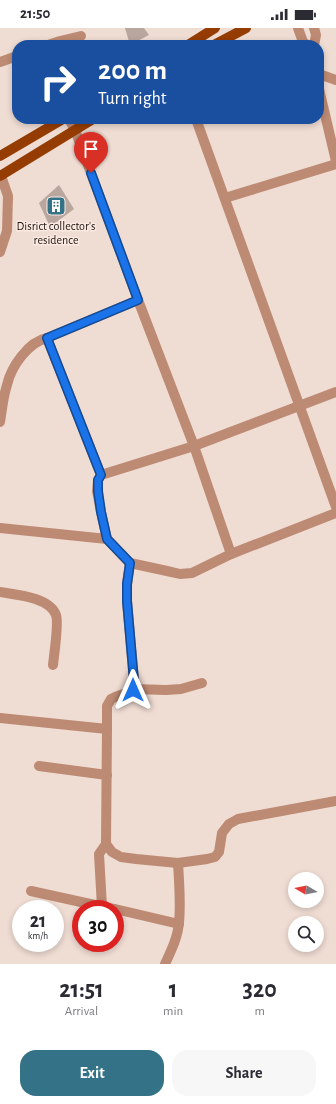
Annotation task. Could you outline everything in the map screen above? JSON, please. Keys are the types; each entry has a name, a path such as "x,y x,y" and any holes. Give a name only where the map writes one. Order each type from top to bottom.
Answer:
{"main road":[{"path":"223,40 246,28"},
{"path":"196,40 212,29"},
{"path":"0,156 54,124"},
{"path":"0,176 85,124"}],"street":[{"path":"298,28 302,40"},
{"path":"314,28 316,36 315,40"},
{"path":"62,40 80,36"},
{"path":"0,62 12,58"},
{"path":"324,76 336,80"},
{"path":"225,198 336,162 324,110"},
{"path":"72,124 194,446 231,554"},
{"path":"198,124 336,506"},
{"path":"0,176 8,196 7,231 0,252"},
{"path":"0,422 11,372 27,349 41,339 47,338 138,300"},
{"path":"47,338 101,475"},
{"path":"336,392 194,446 101,475 98,480 101,512 107,539 130,563 180,574 192,573 231,554 336,513"},
{"path":"0,528 107,539"},
{"path":"130,563 127,596 134,681 133,690"},
{"path":"0,592 42,601 50,607 56,615 57,624 53,665"},
{"path":"102,900 100,854 106,844 107,729 108,706 111,699 128,694 133,690 181,689 202,682"},
{"path":"0,718 107,729"},
{"path":"39,766 106,775"},
{"path":"106,844 112,852 121,857 178,863 207,859 215,857 220,852 222,832 229,824 238,819 336,801"},
{"path":"165,964 174,943 179,924 180,894 178,863"},
{"path":"31,891 72,900"},
{"path":"124,911 179,924"}],"building":[{"path":"125,28 144,28 149,35 140,40 129,40"},
{"name":"Disrict collector's residence","path":"59,185 74,209 50,227 39,203"}],"place":[{"name":"Disrict collector's residence","path":"56,206"}],"route":[{"path":"91,173 138,300 47,338 101,475 98,480 98,491 107,539 130,563 127,584 127,601 134,681 133,690"}]}
